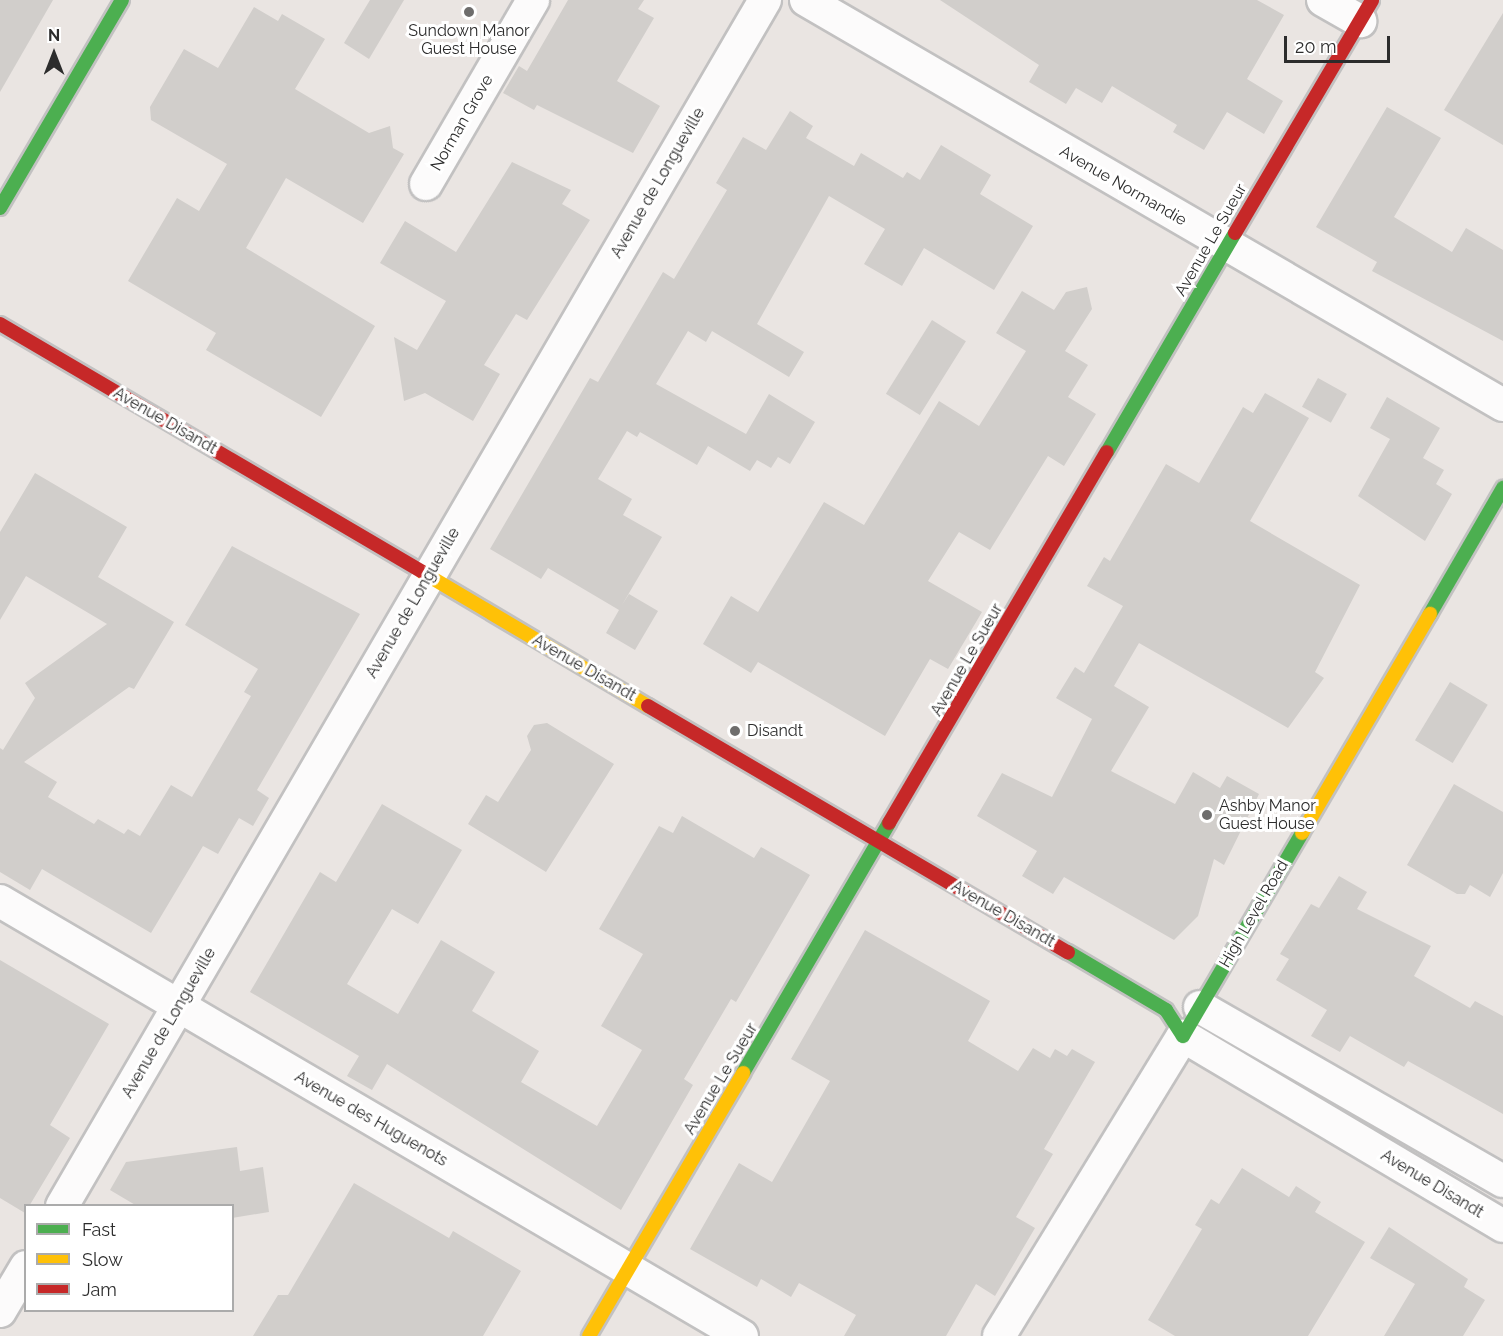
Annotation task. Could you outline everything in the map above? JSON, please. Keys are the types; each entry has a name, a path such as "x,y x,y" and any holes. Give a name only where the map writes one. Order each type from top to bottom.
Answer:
{"street":[{"path":"0,208 122,0"},
{"name":"Norman Grove","path":"426,184 533,0"},
{"name":"Avenue de Longueville","path":"63,1204 765,0"},
{"name":"Avenue Normandie","path":"806,0 1503,405"},
{"path":"1323,0 1366,11"},
{"name":"Avenue Le Sueur","path":"589,1336 880,842 1226,246 1366,11"},
{"name":"Avenue Disandt","path":"0,324 880,842 1361,1141 1503,1226"},
{"name":"High Level Road","path":"999,1336 1175,1024 1200,1007 1503,489"},
{"name":"Avenue des Huguenots","path":"0,901 742,1336"},
{"path":"1175,1024 1200,1007 1503,1181"},
{"path":"1361,1141 1380,1109"},
{"path":"0,1311 24,1270"}],"building":[{"path":"0,0 53,0 0,92"},
{"path":"370,0 404,0 369,59 344,43"},
{"path":"568,0 644,0 638,9 654,18 617,81 660,106 633,153 537,105 534,110 503,93 519,66 527,71"},
{"path":"940,0 1257,0 1284,15 1247,79 1283,101 1264,134 1227,112 1204,150 1173,132 1177,125 1112,86 1102,103 1076,88 1066,104 1029,82 1039,65"},
{"path":"254,7 278,21 282,14 325,39 295,89 369,133 390,126 393,148 404,154 363,223 286,178 246,248 375,326 321,417 206,350 216,333 128,281 177,198 199,211 227,164 151,120 150,107 184,49 218,68"},
{"path":"1503,13 1503,145 1444,110"},
{"path":"1387,107 1441,138 1394,217 1452,252 1466,228 1503,250 1503,341 1372,271 1377,262 1316,227"},
{"path":"790,111 813,126 806,138 854,166 861,153 903,178 907,172 920,180 941,145 991,175 980,194 1033,226 994,290 924,248 902,286 864,264 885,229 829,196 757,324 804,352 789,377 712,331 706,342 688,331 656,384 746,434 769,394 815,422 790,464 778,457 771,468 757,460 750,471 708,446 697,465 640,432 637,437 627,431 598,479 632,499 623,515 662,537 622,605 629,594 658,611 635,650 606,633 619,610 548,568 541,579 490,549 590,378 598,382 663,272 674,279 727,190 716,183 743,137 766,150"},
{"path":"512,162 571,190 562,204 590,220 527,320 516,314 484,365 500,374 473,421 425,393 404,401 394,337 417,350 446,301 380,263 405,221 456,252"},
{"path":"1087,287 1092,309 1065,351 1088,365 1068,397 1096,414 1064,466 1048,456 990,550 959,532 928,581 982,612 948,669 930,659 885,736 758,662 751,673 703,644 731,596 758,612 824,502 864,525 939,401 979,426 1026,351 996,333 1022,291 1054,310 1066,292"},
{"path":"932,320 966,341 920,415 886,394"},
{"path":"1318,378 1347,394 1331,423 1302,407"},
{"path":"1265,393 1309,418 1250,521 1360,585 1315,672 1324,678 1288,728 1139,643 1114,686 1149,707 1111,771 1175,804 1193,772 1220,788 1227,776 1259,794 1224,865 1214,859 1198,916 1174,940 1064,877 1053,894 1022,876 1037,851 977,816 1002,773 1052,797 1092,719 1056,698 1075,667 1084,673 1123,606 1087,586 1104,557 1110,561 1166,464 1199,483 1243,407 1253,413"},
{"path":"1387,397 1440,428 1423,458 1444,470 1436,484 1452,494 1425,541 1358,496 1390,439 1370,428"},
{"path":"35,473 127,527 98,577 174,622 134,689 129,687 24,762 57,782 48,797 94,824 98,819 124,834 128,829 140,836 171,785 192,797 251,696 244,692 258,669 185,625 232,546 360,614 257,790 269,798 253,826 239,818 218,854 203,846 151,933 42,869 30,890 0,872 0,748 3,750 35,698 25,683 107,624 26,576 0,620 0,532"},
{"path":"1450,682 1488,705 1453,763 1415,740"},
{"path":"547,723 614,764 546,872 468,824 486,795 498,802 531,750 527,736 534,725"},
{"path":"1454,784 1503,812 1503,873 1490,897 1470,885 1465,894 1457,894 1407,865"},
{"path":"382,804 462,850 418,924 392,909 347,984 398,1014 441,940 495,972 472,1011 539,1051 521,1082 597,1126 642,1050 601,1026 643,954 599,929 659,826 673,833 682,816 754,858 761,847 810,875 736,1002 731,999 684,1079 693,1085 621,1210 387,1064 372,1090 347,1076 359,1056 250,992 320,872 336,882"},
{"path":"1339,876 1367,892 1357,909 1431,946 1414,976 1470,1008 1475,1001 1503,1016 1503,1114 1408,1061 1404,1067 1350,1036 1340,1052 1311,1036 1327,1010 1276,980 1289,959 1280,954 1311,904 1319,908"},
{"path":"865,930 990,1001 968,1041 1018,1071 1033,1048 1050,1058 1055,1049 1067,1056 1072,1049 1095,1062 1044,1149 1053,1154 1016,1217 1035,1228 995,1296 976,1284 946,1336 844,1336 856,1315 799,1283 791,1297 761,1279 757,1287 690,1249 739,1163 772,1182 830,1081 791,1059"},
{"path":"0,960 109,1024 50,1125 70,1138 30,1204 24,1204 24,1212 0,1198"},
{"path":"237,1147 240,1171 263,1167 269,1212 234,1218 234,1204 134,1204 110,1190 126,1162"},
{"path":"1242,1168 1289,1197 1296,1186 1321,1202 1315,1212 1365,1242 1308,1336 1175,1336 1148,1320 1202,1229 1195,1225 1211,1199 1219,1204"},
{"path":"354,1183 449,1238 453,1231 521,1271 483,1336 253,1336 278,1295 288,1295"},
{"path":"1389,1227 1468,1279 1464,1287 1485,1300 1463,1336 1384,1336 1415,1284 1370,1258"}],"traffic: fast":[{"path":"0,208 122,0"},
{"path":"1107,452 1235,233"},
{"path":"1430,614 1503,488"},
{"path":"743,1073 889,823"},
{"path":"1068,952 1166,1010 1183,1036 1302,833"}],"traffic: slow":[{"path":"422,572 648,706"},
{"path":"1302,833 1430,614"},
{"path":"589,1336 743,1073"}],"traffic: jam":[{"path":"1235,233 1372,0"},
{"path":"0,324 422,572"},
{"path":"889,823 1107,452"},
{"path":"648,706 1068,952"}],"place":[{"name":"Sundown Manor Guest House","path":"469,12"},
{"name":"Disandt","path":"735,731"},
{"name":"Ashby Manor Guest House","path":"1207,815"}]}
